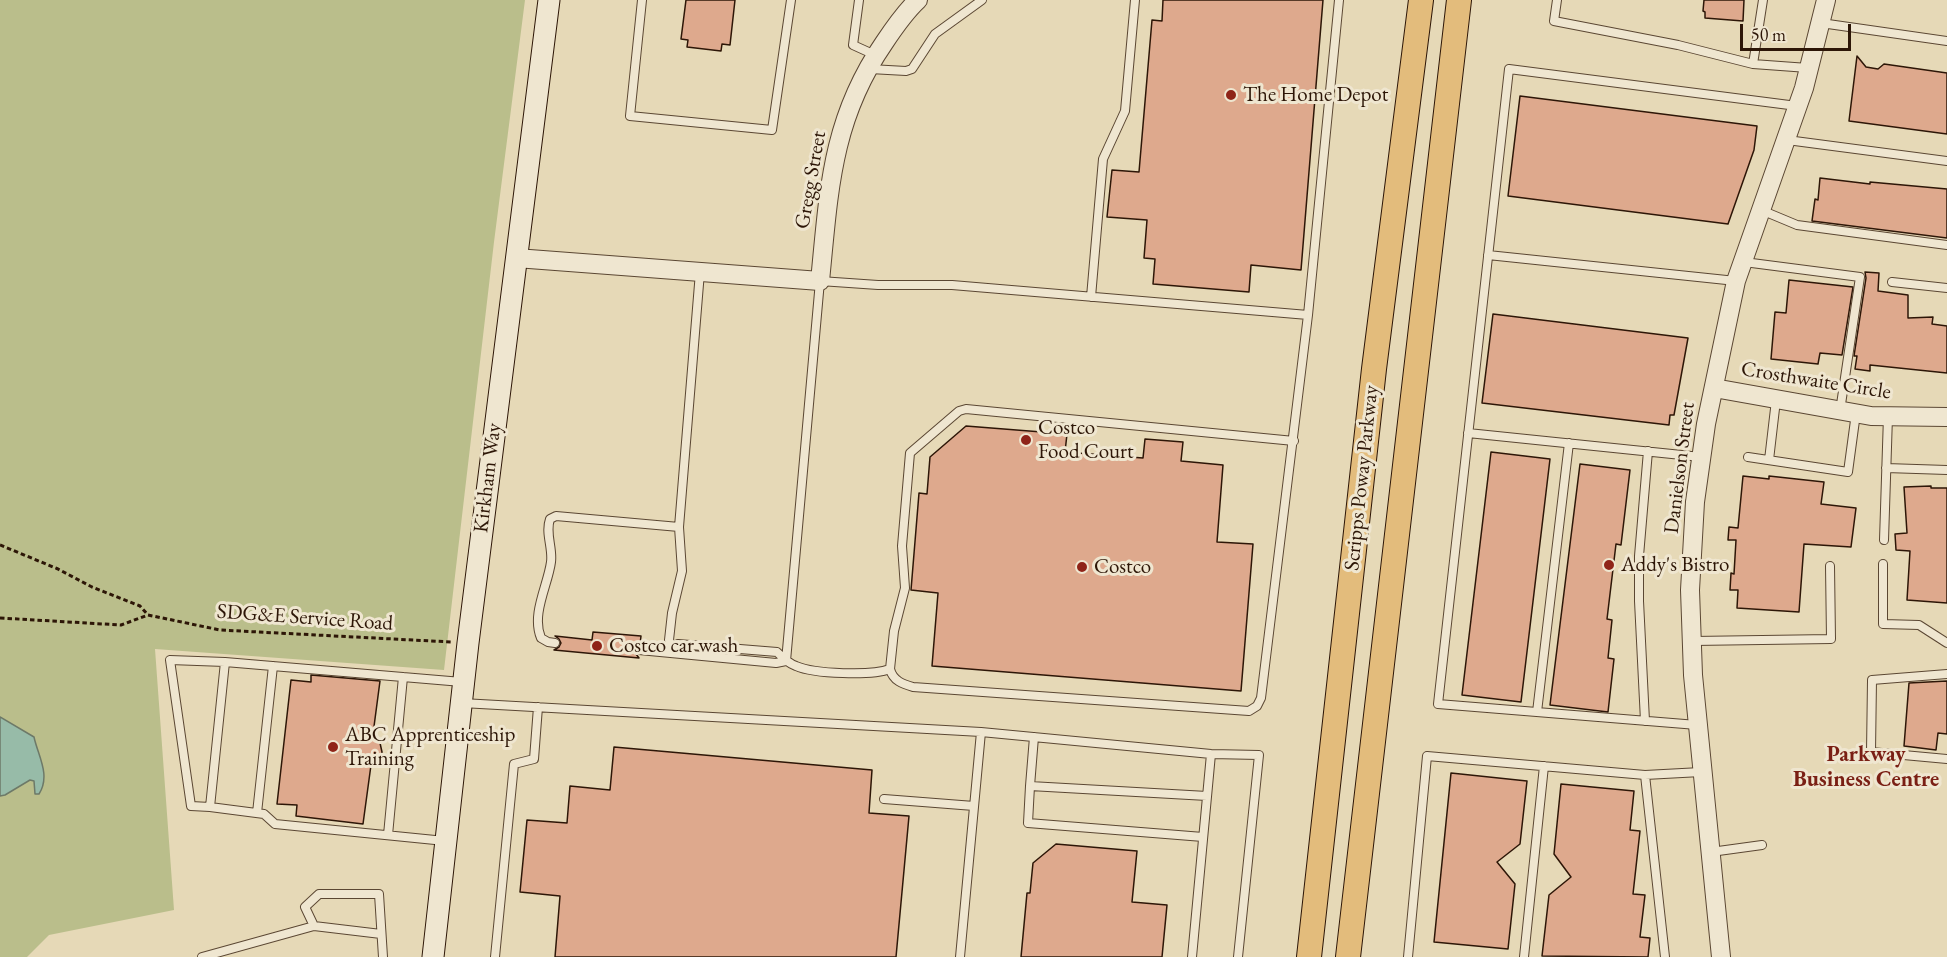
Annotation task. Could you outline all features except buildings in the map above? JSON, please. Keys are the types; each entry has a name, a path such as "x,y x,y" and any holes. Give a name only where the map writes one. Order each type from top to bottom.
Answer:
{"main road":[{"name":"Kirkham Way","path":"432,957 468,643 549,0"},
{"name":"Scripps Poway Parkway","path":"1309,957 1374,369 1421,0"},
{"name":"Scripps Poway Parkway","path":"1348,957 1459,0"}],"street":[{"name":"Gregg Street","path":"820,281 830,176 835,150 856,92 872,62 918,0"},
{"name":"Danielson Street","path":"1721,957 1701,772 1691,641 1692,547 1701,457 1736,281 1798,106 1810,68 1826,0"},
{"path":"516,258 700,270 820,281"},
{"name":"Crosthwaite Circle","path":"1714,388 1848,412 1888,416 1947,417"}],"lane":[{"path":"642,0 630,116 772,130 791,0"},
{"path":"859,0 853,45 872,62 906,71 912,69 935,34 982,0"},
{"path":"1091,297 1103,159 1125,111 1135,0"},
{"path":"1294,441 959,411 910,453 902,546 905,588 894,631 890,669 892,675 896,680 913,687 1249,711 1257,706 1261,698 1294,441 1339,0"},
{"path":"1557,0 1554,21 1677,45 1752,64 1810,68"},
{"path":"1752,64 1763,0"},
{"path":"1821,23 1947,41"},
{"path":"1697,725 1438,704 1509,69 1798,106"},
{"path":"1786,140 1947,160"},
{"path":"1761,210 1797,225 1947,244"},
{"path":"1488,255 1736,281"},
{"path":"1742,262 1860,277 1848,412 1848,472 1748,457"},
{"path":"670,650 672,613 682,571 679,527 700,270"},
{"path":"786,661 820,281 878,285 952,285 1308,315"},
{"path":"1892,282 1947,288"},
{"path":"1769,460 1776,400"},
{"path":"1884,540 1888,416"},
{"path":"1468,433 1701,457"},
{"path":"1537,712 1569,443"},
{"path":"1645,720 1639,601 1648,451"},
{"path":"1886,468 1947,470"},
{"path":"555,643 541,638 538,627 552,560 548,525 550,519 556,516 679,527"},
{"path":"1883,564 1883,624 1919,625 1947,643"},
{"path":"1691,641 1831,639 1830,566"},
{"path":"639,650 670,650 776,663 786,661 808,669 872,674 890,669"},
{"path":"446,841 275,824 264,814 191,806 170,660 225,662 403,677 462,693 538,707 981,732 1211,754 1259,755 1238,957"},
{"path":"210,807 225,662"},
{"path":"257,813 273,666"},
{"path":"1947,674 1872,680 1871,752 1947,759"},
{"path":"388,835 403,677"},
{"path":"495,957 514,764 534,759 538,707"},
{"path":"960,957 981,732"},
{"path":"1034,737 1028,823 1203,837"},
{"path":"1192,957 1211,754"},
{"path":"1408,957 1427,756 1645,775 1701,772"},
{"path":"1524,957 1544,766"},
{"path":"1645,775 1665,957"},
{"path":"1030,786 1207,796"},
{"path":"884,799 974,806"},
{"path":"1709,852 1762,845"},
{"path":"315,926 305,907 320,894 379,894 383,957"},
{"path":"202,957 315,926 381,934"}],"path":[{"path":"0,545 140,606 148,615 121,625 0,618"},
{"name":"SDG&E Service Road","path":"148,615 220,630 468,643"}],"shaded area":[{"path":"0,0 525,0 444,670 155,649 174,910 49,935 27,957 0,957"},
{"path":"0,717 34,737 44,773 39,794 35,794 34,781 30,780 0,796"}],"place":[{"name":"The Home Depot","path":"1231,95"},
{"name":"Costco Food Court","path":"1026,440"},
{"name":"Addy's Bistro","path":"1609,565"},
{"name":"Costco","path":"1082,567"},
{"name":"Costco car wash","path":"597,646"},
{"name":"ABC Apprenticeship Training","path":"333,747"}],"district":[{"name":"Parkway Business Centre","path":"1866,768"}]}
